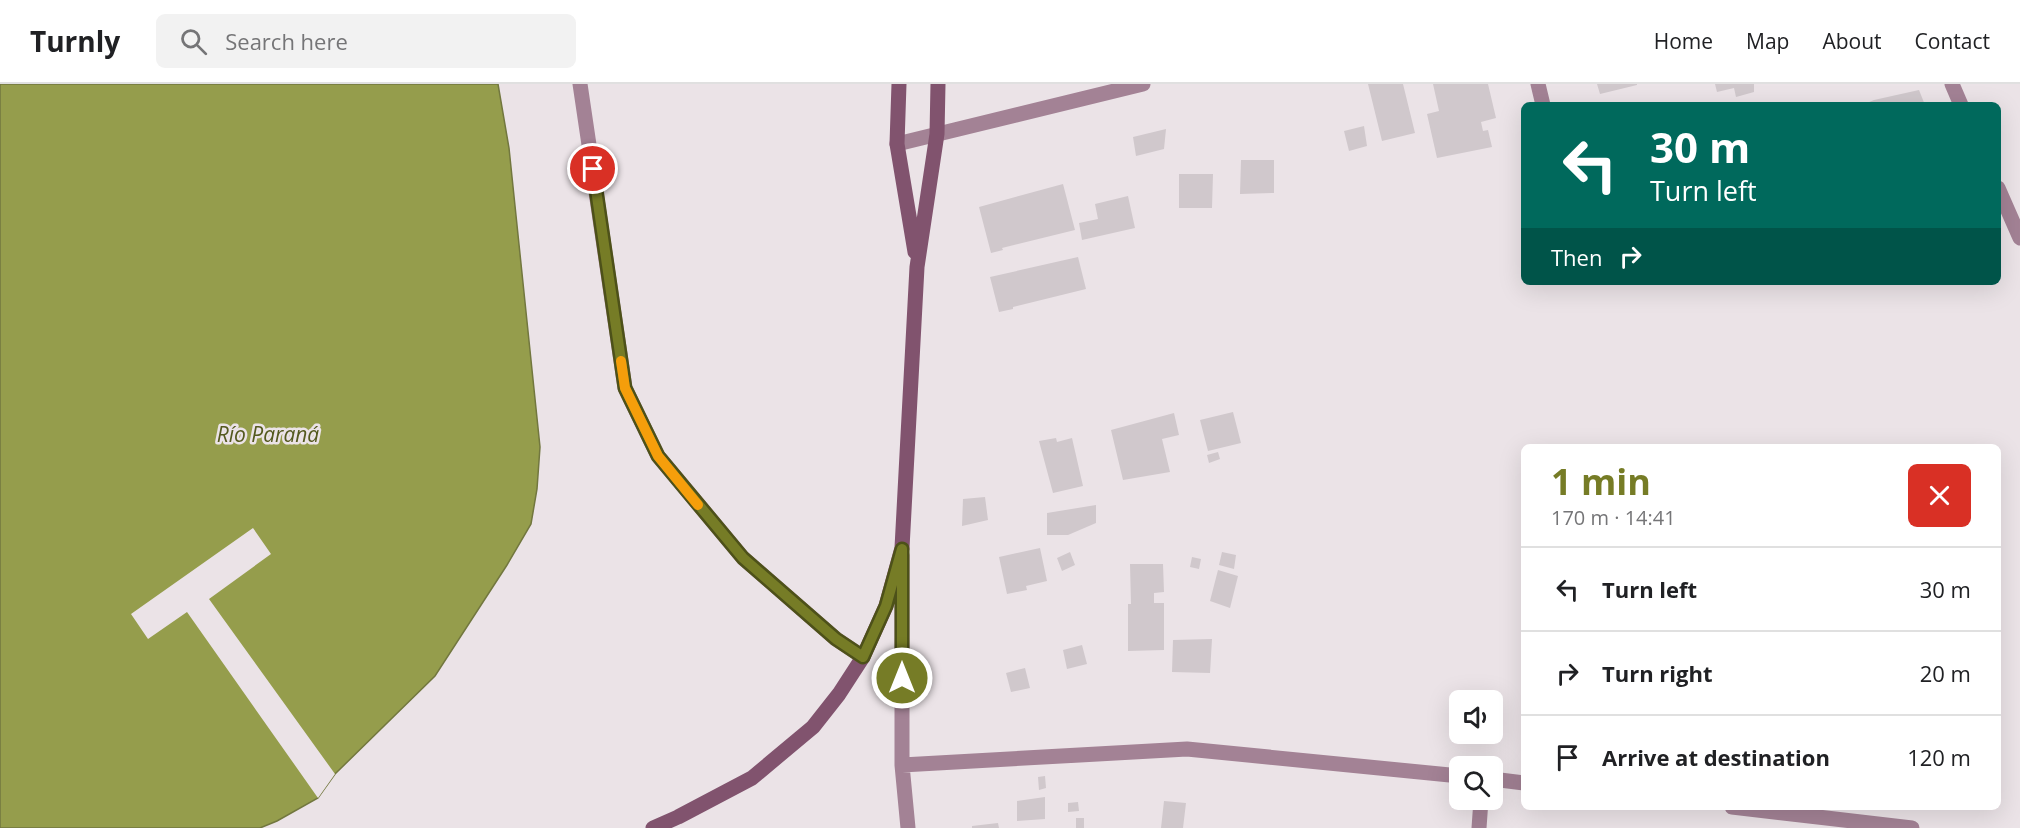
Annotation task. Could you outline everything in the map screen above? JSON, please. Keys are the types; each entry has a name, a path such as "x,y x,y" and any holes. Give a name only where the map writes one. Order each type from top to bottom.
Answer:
{"main road":[{"path":"899,84 897,144 917,267"},
{"path":"653,828 752,778 813,727 839,694 863,657 886,606 902,549 917,267 937,134 938,84"}],"street":[{"path":"580,84 625,388 658,456 743,558 836,639 863,657"},
{"path":"897,144 1143,84"},
{"path":"1538,84 1542,102"},
{"path":"1952,84 1960,102"},
{"path":"2001,195 2020,238"},
{"path":"902,549 902,765 908,828"},
{"path":"902,765 1187,749 1449,775"},
{"path":"1503,780 1521,783"},
{"path":"1479,828 1480,810"},
{"path":"1758,810 1912,828"}],"water":[{"name":"Río Paraná","path":"0,84 498,84 509,148 540,447 537,489 531,524 435,676 335,774 318,798 260,828 0,828"}],"pier":[{"path":"253,528 271,554 209,599 335,774 318,798 187,612 148,639 131,614"}],"building":[{"path":"1368,84 1403,84 1415,133 1382,141"},
{"path":"1433,84 1488,84 1496,118 1481,122 1483,131 1488,130 1492,147 1437,158 1427,114 1439,111"},
{"path":"1597,84 1637,84 1637,85 1600,94"},
{"path":"1715,84 1754,84 1754,92 1736,97 1734,88 1717,92"},
{"path":"1919,90 1924,102 1869,102"},
{"path":"1364,126 1367,146 1349,151 1344,131"},
{"path":"1166,129 1164,149 1136,156 1133,137"},
{"path":"1241,160 1274,160 1274,193 1240,194"},
{"path":"1179,174 1213,174 1212,208 1179,208"},
{"path":"1063,184 1075,230 1002,248 1003,250 991,253 979,207"},
{"path":"1128,196 1135,228 1082,240 1079,223 1098,219 1095,204"},
{"path":"1078,257 1086,289 999,312 990,277"},
{"path":"1233,412 1241,443 1208,451 1200,420"},
{"path":"1174,413 1179,435 1162,439 1170,472 1123,480 1111,430"},
{"path":"1056,438 1057,442 1072,438 1083,486 1053,493 1039,441"},
{"path":"1218,452 1220,459 1209,463 1207,455"},
{"path":"985,497 988,520 962,526 963,499"},
{"path":"1096,505 1096,523 1068,535 1047,535 1047,513"},
{"path":"1040,548 1047,581 1026,586 1027,590 1007,594 999,557"},
{"path":"1070,552 1075,565 1062,571 1057,558"},
{"path":"1222,552 1236,555 1234,569 1219,565"},
{"path":"1192,557 1201,559 1199,569 1190,567"},
{"path":"1130,564 1163,564 1164,592 1154,593 1154,603 1164,603 1164,650 1128,651 1128,604 1131,604"},
{"path":"1218,570 1238,576 1230,608 1210,601"},
{"path":"1212,639 1210,673 1172,672 1173,640"},
{"path":"1082,645 1087,664 1067,669 1063,650"},
{"path":"1025,668 1030,688 1011,692 1006,673"},
{"path":"1045,776 1046,788 1039,790 1038,777"},
{"path":"1045,797 1045,819 1017,821 1017,801"},
{"path":"1164,801 1186,803 1183,828 1161,828"},
{"path":"1078,802 1079,811 1068,812 1068,803"},
{"path":"1076,818 1084,818 1084,828 1076,828"},
{"path":"998,823 999,828 972,828 972,826"}],"slow traffic":[{"path":"621,361 625,388 658,456 698,505"}],"route":[{"path":"593,169 625,388 658,456 743,558 836,639 863,657 886,606 902,549 902,678"}]}
